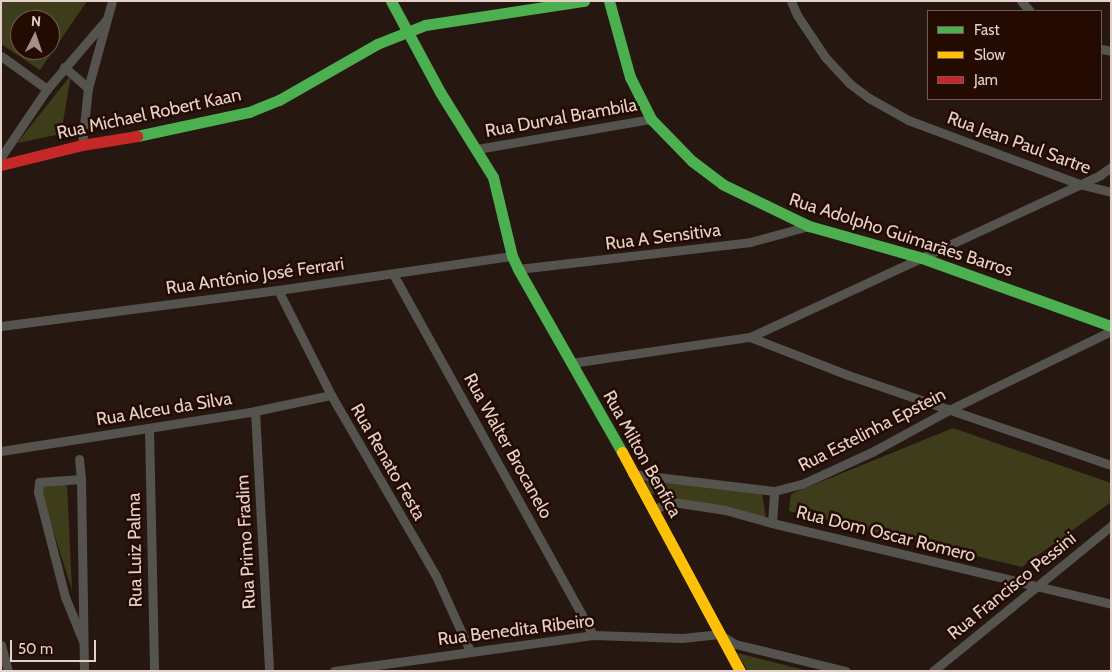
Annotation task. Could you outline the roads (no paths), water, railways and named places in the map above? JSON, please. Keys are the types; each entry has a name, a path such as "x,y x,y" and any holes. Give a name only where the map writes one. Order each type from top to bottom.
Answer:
{"street":[{"path":"82,145 88,88 112,1"},
{"name":"Rua Milton Benfica","path":"391,1 440,92 492,176 512,256 518,269 632,474 654,509 740,671"},
{"name":"Rua Michael Robert Kaan","path":"1,164 82,145 158,134 249,112 279,100 377,44 425,26 453,20 584,1"},
{"name":"Rua Adolpho Guimarães Barros","path":"609,1 630,77 651,119 692,161 722,184 764,206 809,226 863,243 922,258 1111,326"},
{"name":"Rua Jean Paul Sartre","path":"791,1 797,15 825,57 849,83 869,98 908,120 1079,184 1111,192"},
{"path":"1,157 47,89 106,20"},
{"path":"1,56 47,89"},
{"path":"64,67 88,88"},
{"name":"Rua Durval Brambila","path":"477,149 651,119"},
{"path":"571,363 750,337 922,258 1111,167"},
{"name":"Rua A Sensitiva","path":"518,269 750,242 809,226"},
{"name":"Rua Antônio José Ferrari","path":"1,326 278,290 512,256"},
{"name":"Rua Walter Brocanelo","path":"393,274 593,634"},
{"name":"Rua Renato Festa","path":"278,290 331,395 436,576 470,651"},
{"name":"Rua Estelinha Epstein","path":"632,474 774,491 802,484 872,452 949,410 1111,331"},
{"path":"750,337 848,375 1111,464"},
{"name":"Rua Alceu da Silva","path":"1,451 255,412 331,395"},
{"name":"Rua Primo Fradim","path":"255,412 269,671"},
{"name":"Rua Luiz Palma","path":"149,428 154,671"},
{"path":"79,459 81,479 84,671"},
{"path":"81,479 39,482 37,486 65,597 83,641"},
{"path":"772,523 774,491"},
{"name":"Rua Dom Oscar Romero","path":"654,509 673,502 724,510 1111,604"},
{"name":"Rua Francisco Pessini","path":"933,671 1111,526"},
{"name":"Rua Benedita Ribeiro","path":"334,671 593,634 682,638 719,634"},
{"path":"719,634 736,644 846,671"},
{"path":"1,645 8,671"}]}
